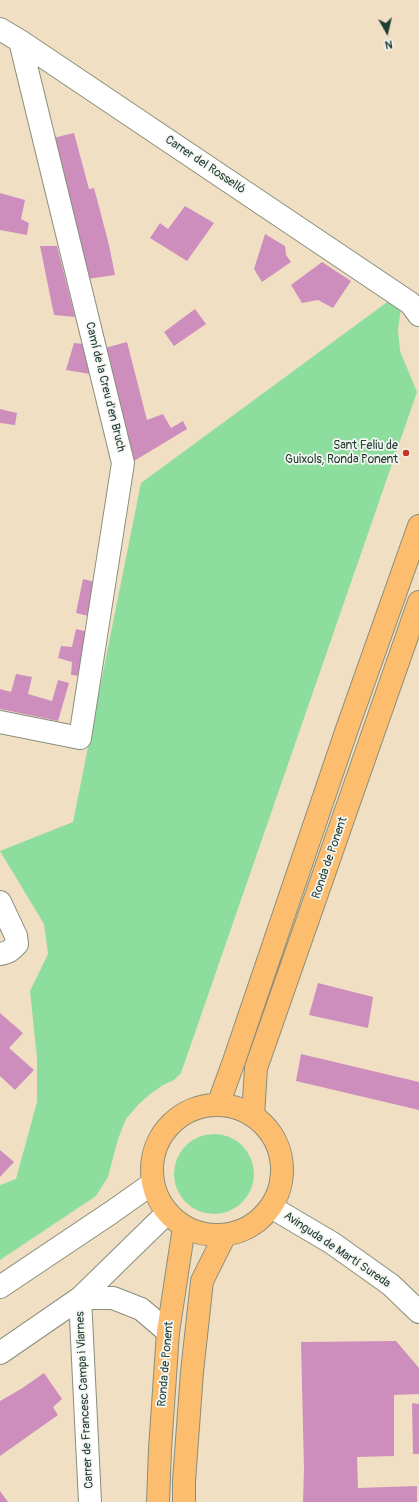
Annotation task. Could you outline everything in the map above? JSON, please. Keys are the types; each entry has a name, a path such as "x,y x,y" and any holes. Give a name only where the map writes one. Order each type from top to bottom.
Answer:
{"main road":[{"path":"218,1105 350,721 419,526"},
{"name":"Ronda de Ponent","path":"253,1116 256,1068 419,602"},
{"path":"218,1105 236,1108 253,1116 270,1132 280,1152 282,1163 280,1186 271,1207 261,1219 248,1228 225,1235 204,1234 184,1227 167,1213 158,1199 152,1183 151,1173 153,1154 161,1136 173,1122 189,1111 208,1106 218,1105"},
{"name":"Ronda de Ponent","path":"158,1502 168,1332 184,1227"},
{"path":"184,1502 184,1481 192,1372 202,1281 225,1235"}],"street":[{"name":"Carrer del Rosselló","path":"0,29 416,307"},
{"name":"Camí de la Creu d'en Bruch","path":"0,722 80,738 123,463 20,41"},
{"path":"0,902 16,936 17,944 6,952"},
{"path":"0,1287 112,1212 152,1183"},
{"name":"Avinguda de Martí Sureda","path":"271,1207 332,1243 385,1281 419,1312"},
{"path":"0,1353 80,1298 167,1213"},
{"path":"80,1298 113,1298 141,1309 168,1332"},
{"name":"Carrer de Francesc Campa i Viarnes","path":"80,1298 90,1502"}],"green space":[{"path":"390,300 401,308 398,330 400,351 417,392 181,1073 174,1080 163,1085 149,1095 126,1119 118,1139 108,1177 96,1196 0,1260 0,1185 16,1179 37,1102 37,1058 30,991 48,954 44,924 0,851 73,822 141,483"},
{"path":"214,1134 229,1137 242,1146 251,1159 254,1174 251,1189 242,1202 229,1211 214,1214 199,1211 186,1202 177,1189 174,1174 177,1159 186,1146 199,1137"}],"building":[{"path":"74,133 89,189 94,188 109,245 115,275 87,279 49,139"},
{"path":"0,193 25,200 21,219 29,223 27,235 0,230"},
{"path":"185,206 214,223 187,261 150,238 160,223 168,229"},
{"path":"265,234 285,246 286,255 291,262 262,282 254,269"},
{"path":"40,246 57,246 75,317 54,315"},
{"path":"322,262 351,281 333,308 318,300 302,303 291,285"},
{"path":"195,309 206,324 174,346 164,332"},
{"path":"127,342 147,420 163,414 171,428 183,421 187,429 134,461 105,348"},
{"path":"74,343 83,344 90,374 66,370"},
{"path":"0,409 17,413 15,425 0,423"},
{"path":"83,579 95,582 89,616 76,613"},
{"path":"76,629 88,632 81,676 71,675 72,662 58,658 61,646 72,647"},
{"path":"16,674 32,677 28,694 52,701 58,680 69,683 58,721 0,709 0,689 11,692"},
{"path":"318,983 373,997 368,1028 309,1015"},
{"path":"0,1013 23,1033 9,1048 34,1070 15,1090 0,1076"},
{"path":"301,1054 419,1082 419,1110 296,1081"},
{"path":"0,1150 14,1162 0,1177"},
{"path":"396,1341 419,1368 419,1394 394,1395 394,1456 357,1457 358,1488 417,1486 417,1502 303,1502 304,1469 301,1342"},
{"path":"44,1373 62,1399 53,1407 58,1415 0,1456 0,1401"},
{"path":"412,1403 419,1404 419,1454 413,1454"},
{"path":"0,1491 8,1502 0,1502"}],"place":[{"name":"Sant Feliu de Guixols, Ronda Ponent","path":"406,453"}]}
